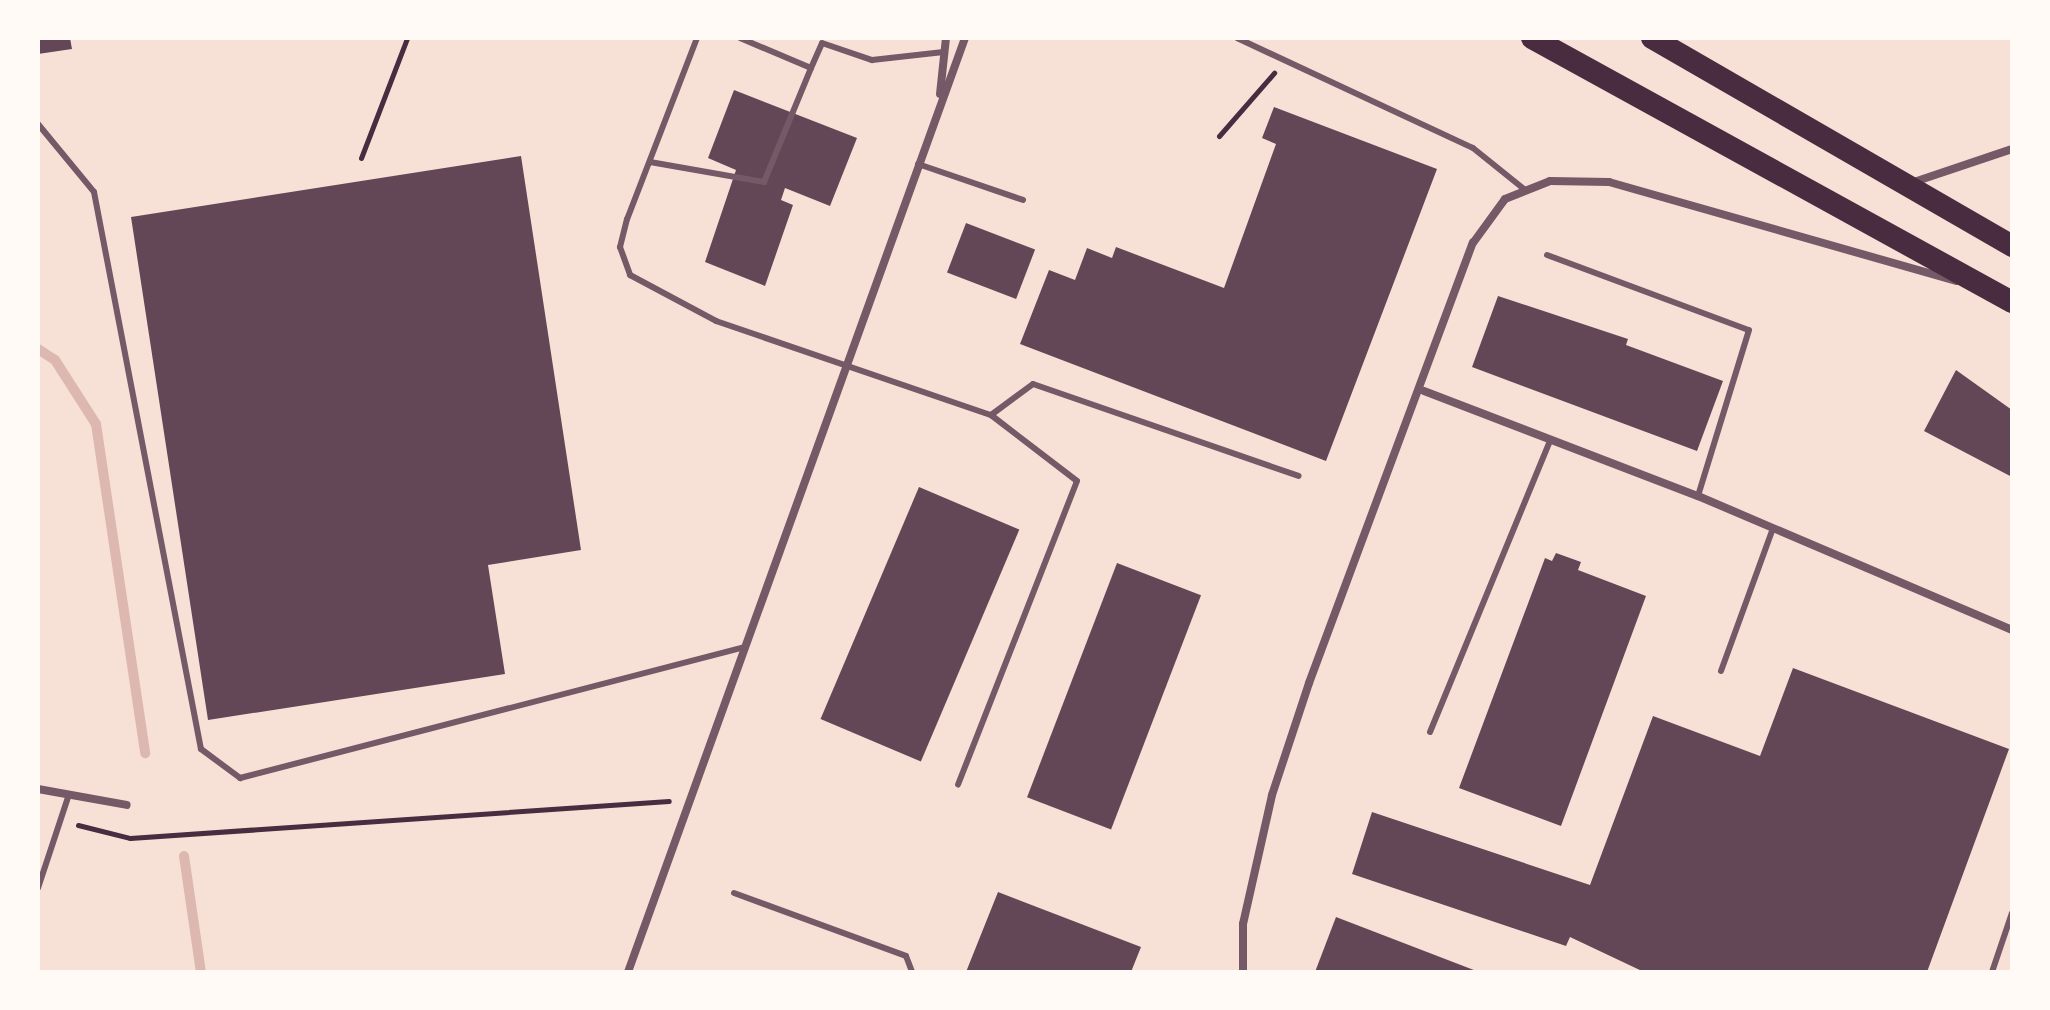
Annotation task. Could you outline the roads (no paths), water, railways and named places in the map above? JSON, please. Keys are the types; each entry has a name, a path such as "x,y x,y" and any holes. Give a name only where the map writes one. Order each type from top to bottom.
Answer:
{"highway":[{"path":"1532,38 2012,302"},
{"path":"1652,38 1903,186 2012,246"}],"street":[{"path":"938,106 946,38"},
{"path":"628,972 844,366 965,38"},
{"path":"1903,186 2012,149"},
{"path":"1243,972 1243,924 1272,795 1424,391 1473,243 1487,219 1524,189 1550,181 1609,182 1991,291"},
{"path":"1424,391 1549,443 1698,496 2012,630"},
{"path":"38,789 127,805"}],"lane":[{"path":"697,38 620,247 630,275 716,321 991,415 1077,481 958,784"},
{"path":"740,38 747,44 811,68"},
{"path":"1237,38 1281,62 1473,148 1524,189"},
{"path":"650,162 764,182 822,43 896,61 944,52"},
{"path":"38,124 94,192 201,749 240,778 745,647"},
{"path":"918,164 1023,200"},
{"path":"1547,255 1749,330 1698,496"},
{"path":"991,415 1033,384 1299,476"},
{"path":"1430,732 1549,443"},
{"path":"1721,671 1773,528"},
{"path":"38,888 69,794"},
{"path":"734,893 906,956 912,972"},
{"path":"1992,972 2012,913"}],"waterway":[{"path":"38,349 55,360 96,424 145,753"},
{"path":"184,856 201,972"}]}
